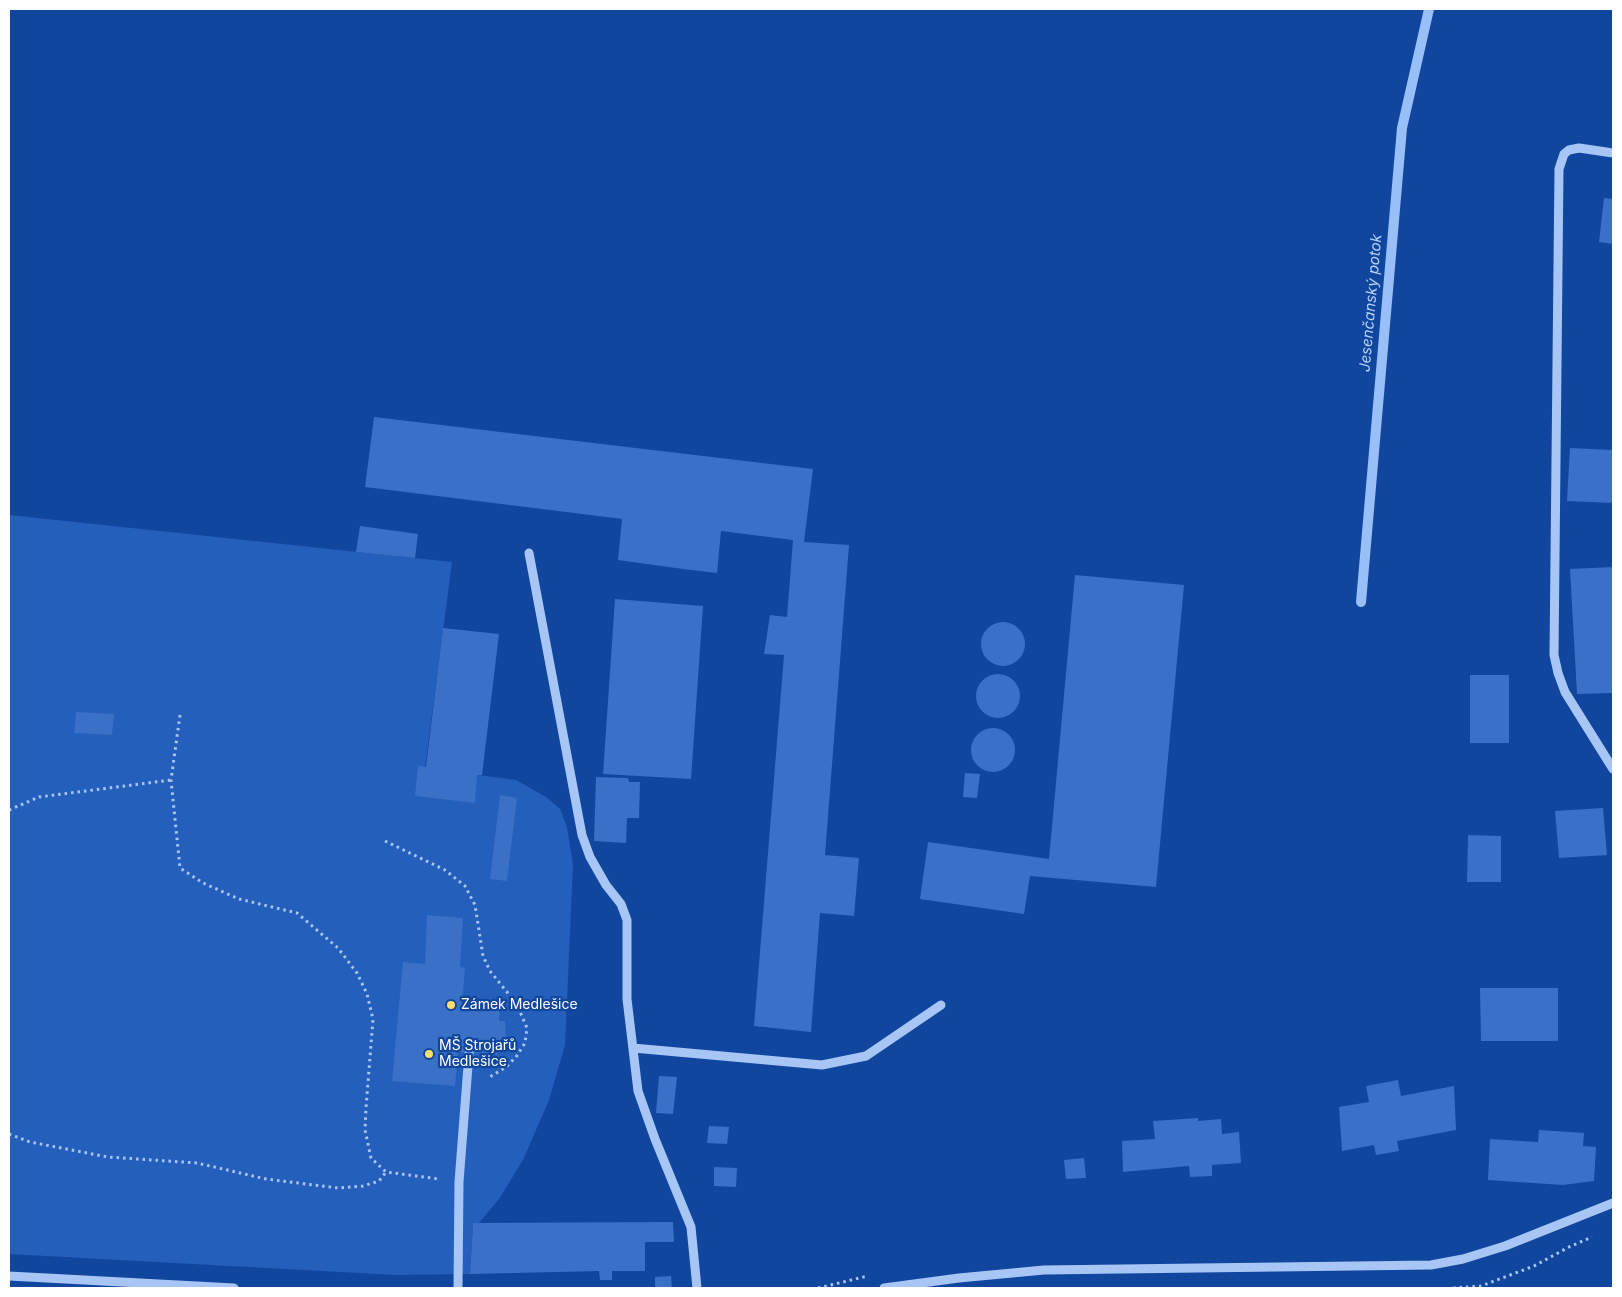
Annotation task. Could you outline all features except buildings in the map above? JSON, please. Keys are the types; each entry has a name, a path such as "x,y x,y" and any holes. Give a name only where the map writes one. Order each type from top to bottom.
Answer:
{"street":[{"path":"1613,153 1579,148 1569,150 1564,154 1558,169 1554,655 1564,692 1613,769"},
{"path":"529,554 582,835 590,857 606,885 621,904 627,920 627,999 638,1091 655,1139 691,1227 697,1288"},
{"path":"633,1048 822,1065 866,1056 941,1005"},
{"path":"458,1288 460,1182 469,1053"},
{"path":"884,1288 959,1278 1044,1270 1431,1265 1463,1259 1504,1246 1613,1203"},
{"path":"9,1276 234,1288"}],"path":[{"path":"180,714 171,780 180,868 203,883 239,899 297,913 338,948 358,973 367,994 373,1019 365,1130 371,1158 386,1172 460,1182"},
{"path":"9,810 39,796 171,780"},
{"path":"385,841 445,870 466,886 475,905 483,956 490,971 511,997 527,1028 525,1043 516,1056 506,1066 466,1094"},
{"path":"9,1134 30,1142 108,1158 197,1162 266,1179 338,1188 362,1186 379,1181 386,1172"},
{"path":"1453,1288 1481,1286 1508,1276 1534,1266 1596,1235"}],"shaded area":[{"path":"9,515 452,562 425,768 516,780 546,797 560,809 567,827 573,865 565,1045 549,1100 523,1160 499,1199 479,1223 473,1223 470,1274 396,1275 9,1254"}],"waterway":[{"name":"Jesenčanský potok","path":"1361,602 1402,128 1429,9"}],"place":[{"name":"Zámek Medlešice","path":"451,1005"},
{"name":"MŠ Strojařů Medlešice","path":"429,1054"}]}
